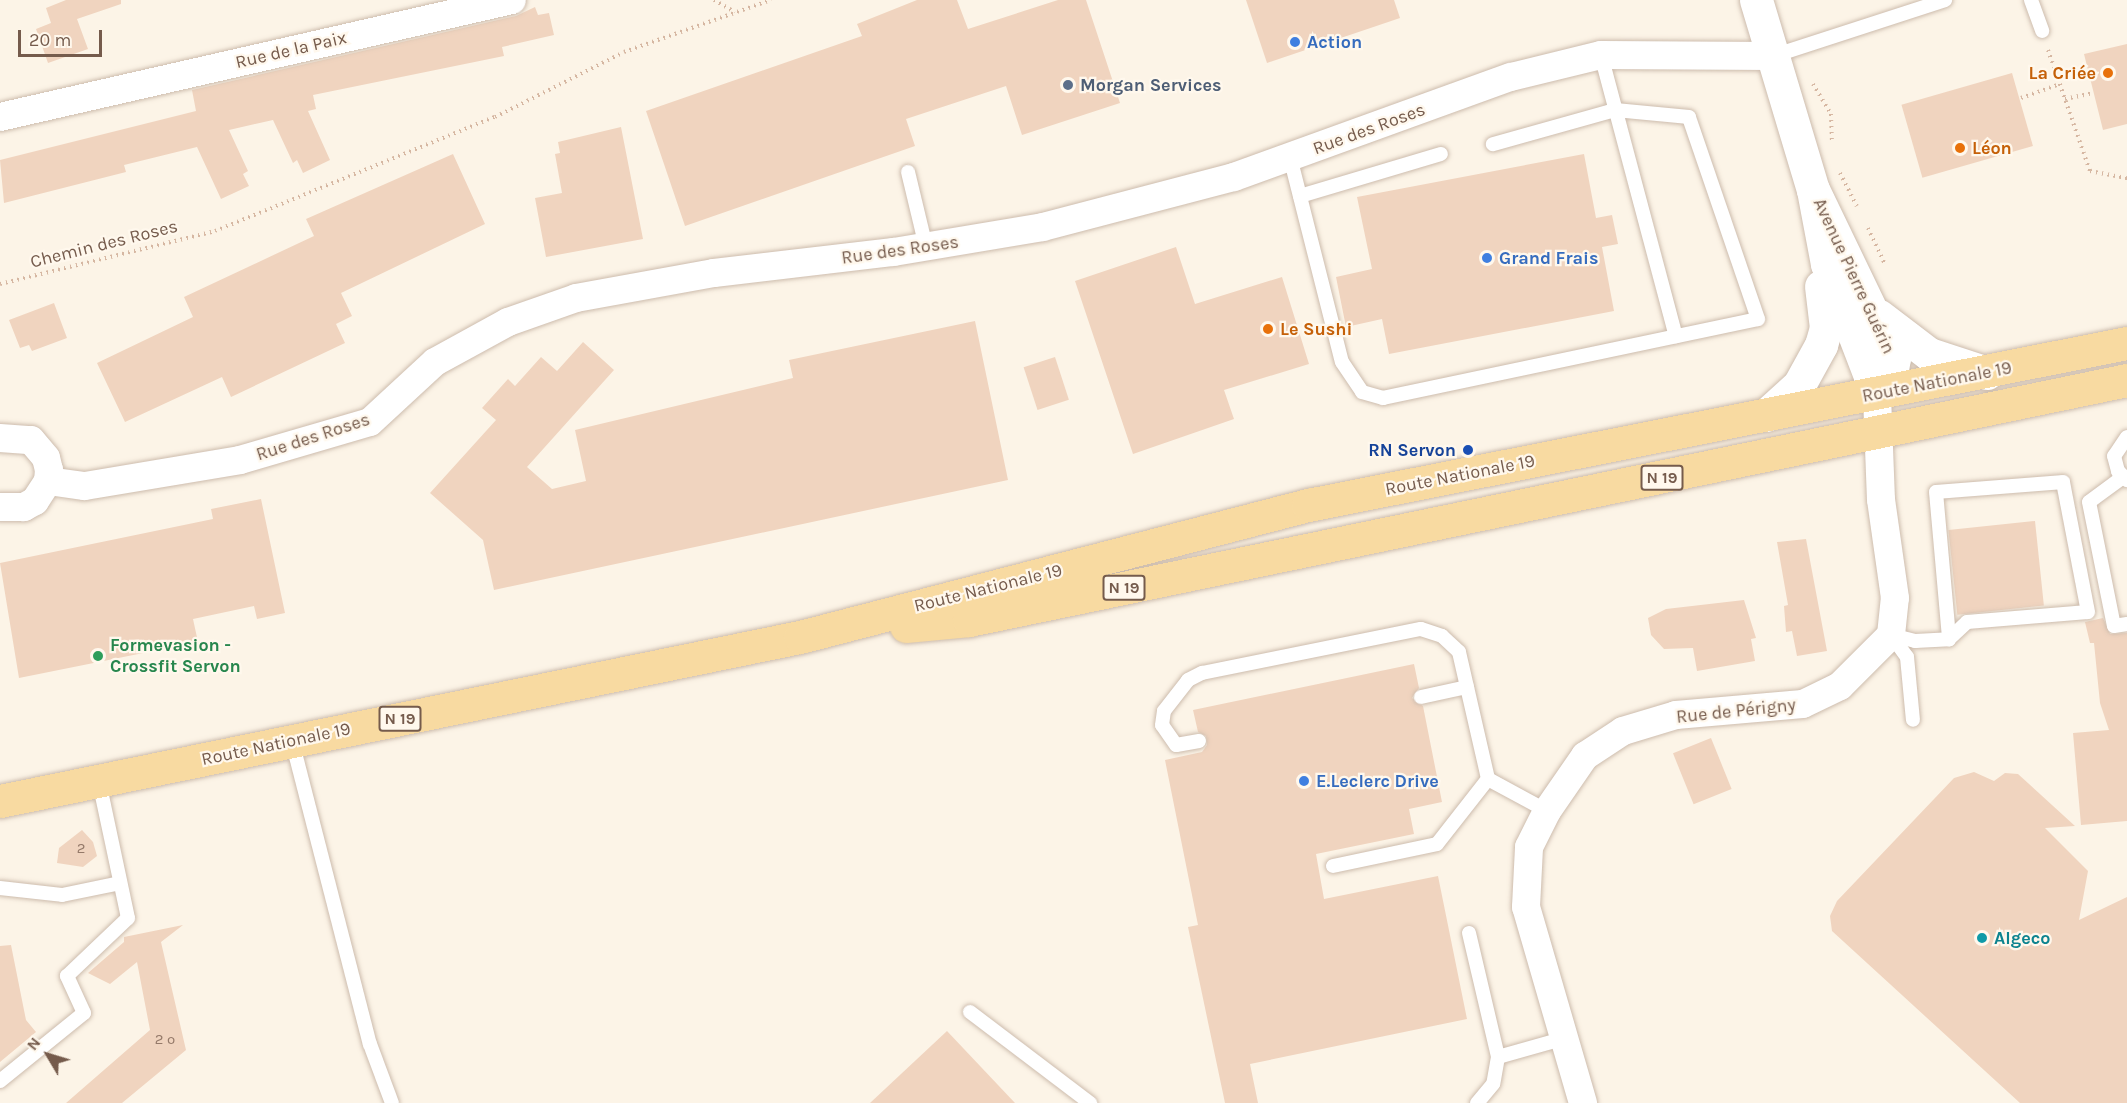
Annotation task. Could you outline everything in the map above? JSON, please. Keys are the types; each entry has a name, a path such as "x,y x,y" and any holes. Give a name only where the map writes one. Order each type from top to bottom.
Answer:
{"main road":[{"name":"Route Nationale 19","path":"0,801 800,637 1308,506 1987,373 2127,343"},
{"name":"Route Nationale 19","path":"800,637 969,620 2127,380"}],"street":[{"name":"Rue de la Paix","path":"0,117 512,0"},
{"name":"Avenue Pierre Guérin","path":"1756,0 1813,190 1827,264 1877,394"},
{"name":"Rue des Roses","path":"48,481 85,486 240,460 370,422 435,362 508,322 576,298 714,273 926,247 1043,227 1290,158 1511,77 1601,55 1773,56"},
{"name":"Avenue Pierre Guérin","path":"1813,190 1894,358 1891,375 1877,394"},
{"path":"1766,415 1799,385 1826,328 1824,298 1809,238 1813,190"},
{"path":"1868,303 1910,343 1987,373"},
{"path":"1877,394 1881,500 1895,598 1891,635"},
{"path":"0,438 20,436 40,448 46,458 48,481 39,497 24,507 0,507"},
{"name":"Rue de Périgny","path":"1576,1097 1565,1038 1526,907 1529,847 1547,811 1586,756 1623,731 1676,715 1803,704 1840,686 1891,635"}],"lane":[{"path":"1773,56 1945,0"},
{"path":"2031,0 2042,31"},
{"path":"1601,55 1676,336"},
{"path":"1290,158 1342,362 1362,392 1383,398 1758,319 1689,117 1615,110 1493,144"},
{"path":"1300,196 1441,154"},
{"path":"908,172 926,247"},
{"path":"2127,437 2114,456 2125,478 2089,502 2114,626 2127,624"},
{"path":"1891,635 1915,641 1949,639 1967,622 2088,612 2062,482 1936,492 1949,639"},
{"path":"1199,741 1176,745 1162,725 1164,711 1188,680 1421,629 1442,636 1459,652 1488,779 1547,811"},
{"path":"1891,635 1907,657 1913,720"},
{"path":"1421,697 1467,687"},
{"path":"292,741 370,1044 392,1103"},
{"path":"1333,866 1437,844 1488,779"},
{"path":"0,1081 84,1013 67,976 128,918 99,781"},
{"path":"0,888 62,895 120,883"},
{"path":"1469,933 1498,1057 1493,1084 1477,1103"},
{"path":"970,1012 1090,1103"},
{"path":"1498,1057 1565,1038"}],"path":[{"path":"714,0 736,12"},
{"name":"Chemin des Roses","path":"0,284 215,231 495,117 624,52 771,0"},
{"path":"2042,31 2090,171 2127,178"},
{"path":"1773,56 1819,89 1831,114 1833,146"},
{"path":"2020,98 2060,84"},
{"path":"2065,99 2093,93"},
{"path":"1837,164 1860,218"},
{"path":"1865,224 1881,250 1886,273"}],"building":[{"path":"66,0 121,0 121,4 77,19 88,49 48,63 36,29 51,23 46,8"},
{"path":"917,0 957,0 968,29 1058,0 1086,0 1120,103 1022,135 1006,86 906,119 915,146 685,226 646,111 862,36 857,24"},
{"name":"Action","path":"1246,0 1394,0 1400,18 1267,63"},
{"path":"535,7 538,15 549,13 554,35 502,47 504,56 313,95 316,109 308,111 330,160 303,173 297,160 293,163 273,120 229,130 248,171 243,174 249,186 221,199 197,147 124,165 126,172 4,203 0,160 196,111 192,90 516,16"},
{"name":"La Criée","path":"2127,44 2127,124 2103,130 2084,54"},
{"path":"2012,73 2033,146 1922,178 1901,105"},
{"path":"621,127 643,239 546,257 535,198 562,193 555,154 560,153 558,142"},
{"path":"453,154 485,224 341,293 352,316 336,324 345,343 231,397 222,377 125,422 97,363 193,317 184,297 314,236 306,219"},
{"name":"Grand Frais","path":"1584,154 1596,218 1612,215 1618,244 1602,247 1614,311 1389,354 1382,319 1346,327 1336,277 1372,269 1357,197"},
{"path":"1176,247 1195,304 1282,277 1309,364 1224,390 1234,419 1133,454 1075,281"},
{"path":"54,303 67,338 32,351 29,345 20,348 9,320"},
{"path":"975,321 1008,480 494,590 483,540 430,493 496,420 482,408 508,379 515,386 541,357 557,371 583,342 614,370 527,467 552,489 586,481 575,430 793,378 789,360"},
{"path":"1055,357 1069,400 1038,410 1024,367"},
{"path":"261,499 285,613 257,619 254,606 193,619 198,642 19,678 0,563 213,519 211,509"},
{"path":"2035,521 2044,606 1957,615 1948,530"},
{"path":"1806,539 1827,651 1797,656 1792,631 1786,632 1784,606 1788,605 1777,542"},
{"path":"1744,600 1756,638 1751,639 1755,661 1697,671 1693,648 1664,649 1651,635 1648,618 1666,609"},
{"path":"2103,618 2110,634 2127,633 2127,821 2081,825 2073,733 2109,730 2100,703 2094,643 2090,643 2085,622"},
{"path":"1414,664 1419,688 1412,698 1423,706 1442,802 1409,809 1414,834 1316,854 1324,899 1438,876 1467,1019 1250,1064 1258,1103 1225,1103 1188,927 1198,925 1165,760 1202,752 1207,745 1206,736 1198,732 1193,710"},
{"path":"1711,738 1732,789 1694,804 1673,753"},
{"name":"Algeco","path":"1974,772 1994,781 2005,773 2018,774 2075,826 2045,828 2088,871 2079,920 2127,897 2127,1103 2020,1103 1832,931 1830,916 1837,901 1954,778"},
{"path":"82,830 93,842 97,856 83,867 57,863 59,848"},
{"path":"183,925 161,942 186,1050 122,1103 66,1103 150,1030 137,962 110,984 88,973 124,942 124,937"},
{"path":"11,945 26,1020 36,1032 0,1062 0,946"},
{"path":"947,1031 1015,1103 870,1103"}],"place":[{"name":"Action","path":"1295,42"},
{"name":"La Criée","path":"2108,73"},
{"name":"Morgan Services","path":"1068,85"},
{"name":"Léon","path":"1960,148"},
{"name":"Grand Frais","path":"1487,258"},
{"name":"Le Sushi","path":"1268,329"},
{"name":"RN Servon","path":"1468,450"},
{"name":"Formevasion - Crossfit Servon","path":"98,656"},
{"name":"E.Leclerc Drive","path":"1304,781"},
{"name":"Algeco","path":"1982,938"}]}
